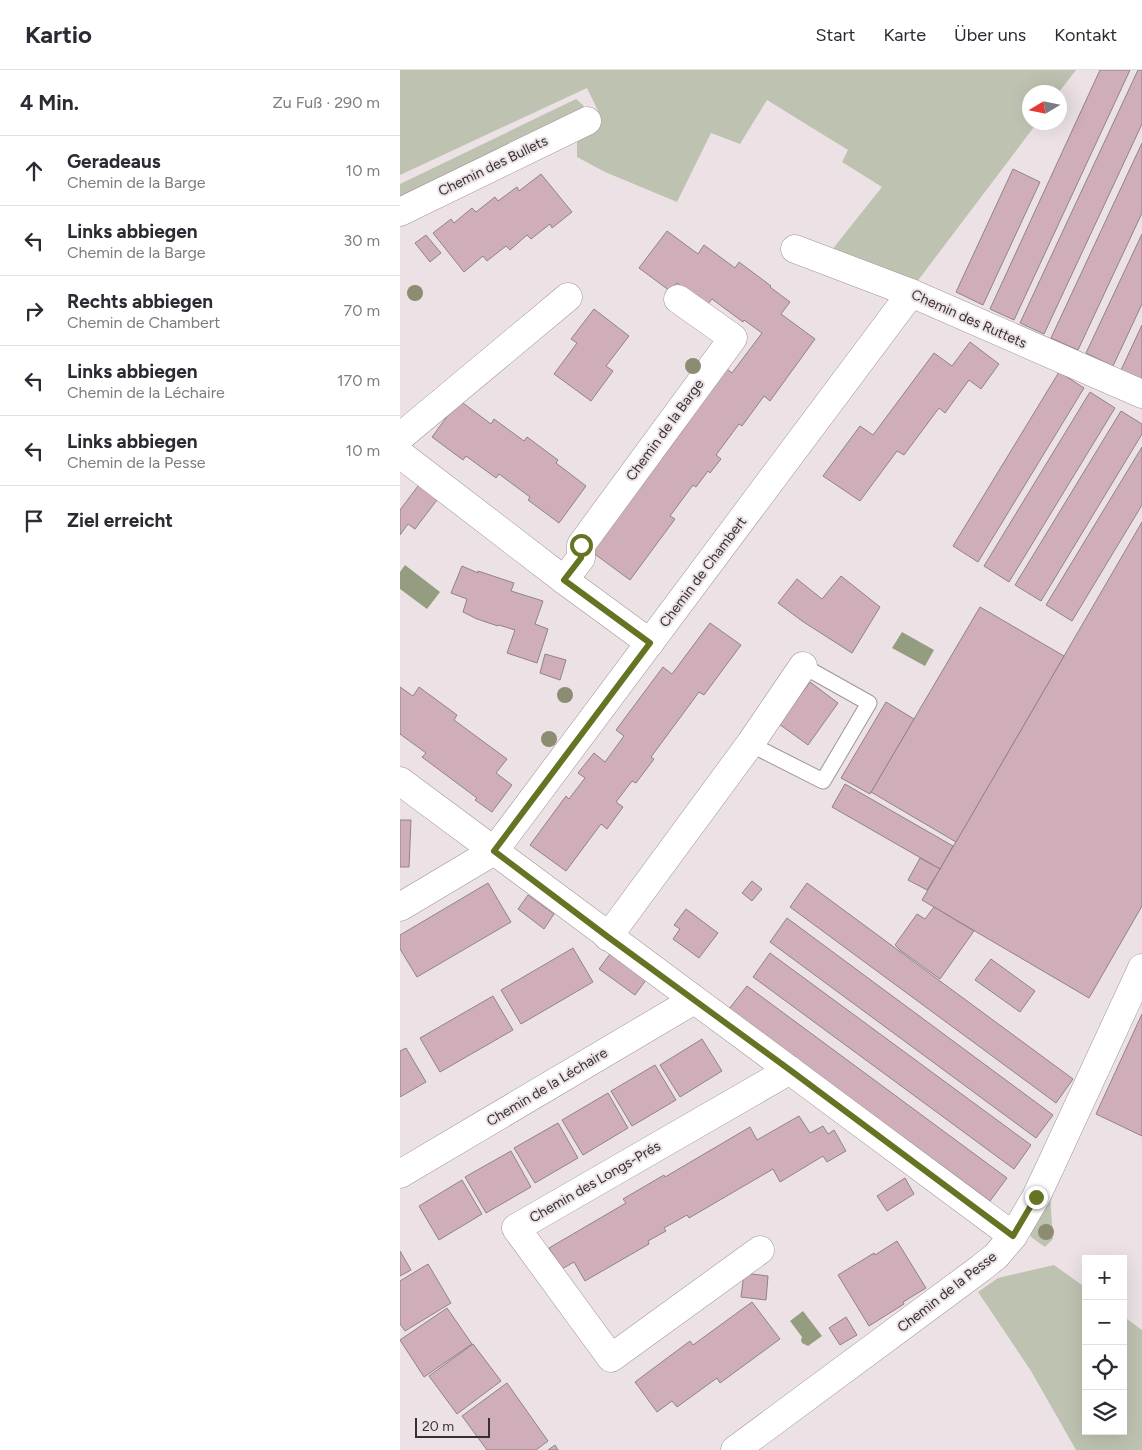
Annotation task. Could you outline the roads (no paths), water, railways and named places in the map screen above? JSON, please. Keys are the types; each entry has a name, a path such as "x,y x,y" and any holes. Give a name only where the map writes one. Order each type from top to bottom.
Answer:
{"street":[{"name":"Chemin des Bullets","path":"400,212 587,121"},
{"name":"Chemin des Ruttets","path":"795,249 911,293 1142,394"},
{"name":"Chemin de Chambert","path":"494,851 911,293"},
{"path":"400,437 568,297"},
{"name":"Chemin de la Barge","path":"564,580 581,558 581,545 733,338 678,299"},
{"path":"400,454 564,580 650,643"},
{"path":"608,937 750,744 803,666"},
{"path":"400,782 1013,1236"},
{"path":"400,907 494,851"},
{"name":"Chemin de la Pesse","path":"735,1450 981,1268 996,1256 1013,1236 1036,1197 1142,968"},
{"name":"Chemin de la Léchaire","path":"400,1174 694,1000"},
{"name":"Chemin des Longs-Prés","path":"760,1250 611,1358 516,1228 790,1070"}],"lane":[{"path":"750,744 823,780 869,703 803,666"}]}
